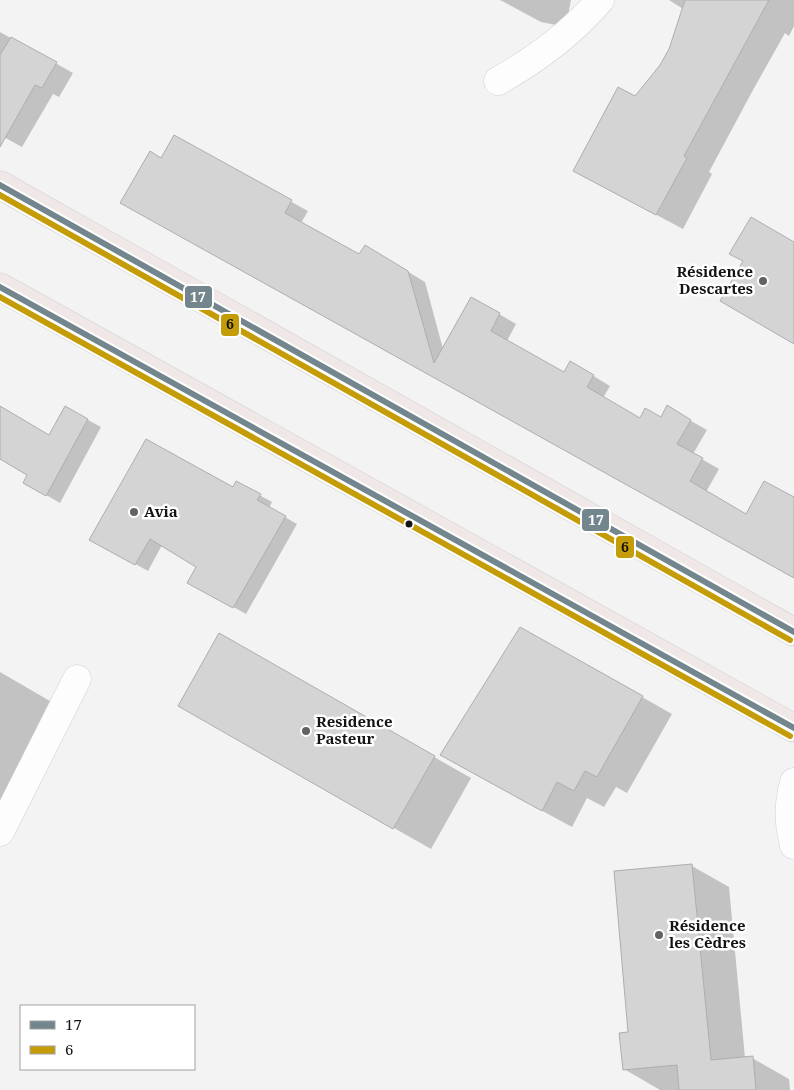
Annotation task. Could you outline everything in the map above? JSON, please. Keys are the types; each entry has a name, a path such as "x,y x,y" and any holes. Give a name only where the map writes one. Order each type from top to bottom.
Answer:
{"main road":[{"path":"0,185 794,632"},
{"path":"0,287 794,728"}],"street":[{"path":"498,81 528,64 549,49 582,21 600,0"},
{"path":"0,832 77,679"},
{"path":"794,782 788,812 794,845"}],"building":[{"path":"685,0 769,0 684,156 687,158 656,215 573,171 618,87 635,96 660,65 669,49"},
{"path":"11,37 57,62 42,88 35,85 0,147 0,55"},
{"path":"174,135 292,200 285,213 359,254 365,245 408,271 434,363 471,297 500,313 491,331 564,372 570,361 594,375 587,387 640,418 645,408 661,417 667,405 691,420 677,444 703,458 690,481 746,514 764,481 794,497 794,578 120,203 150,151 161,158"},
{"name":"Résidence Descartes","path":"751,217 794,242 794,344 720,301 743,261 729,254"},
{"path":"0,406 49,435 65,406 88,419 46,496 23,483 27,475 0,459"},
{"path":"146,439 233,487 236,481 261,494 257,500 286,516 233,608 187,583 196,567 150,539 135,565 89,540"},
{"path":"520,627 643,696 597,777 585,771 574,791 557,782 542,811 440,755"},
{"name":"Residence Pasteur","path":"219,633 435,756 393,829 178,706"},
{"name":"Résidence les Cèdres","path":"692,864 711,1060 753,1056 756,1090 679,1090 677,1065 623,1070 619,1033 628,1032 614,871"}],"transit line":[{"name":"17","path":"0,185 794,632"},
{"name":"6","path":"0,195 790,640"},
{"name":"17","path":"0,287 794,728"},
{"name":"6","path":"0,297 790,736"}],"place":[{"name":"Résidence Descartes","path":"763,281"},
{"name":"Avia","path":"134,512"},
{"name":"Residence Pasteur","path":"306,731"},
{"name":"Résidence les Cèdres","path":"659,935"}]}
